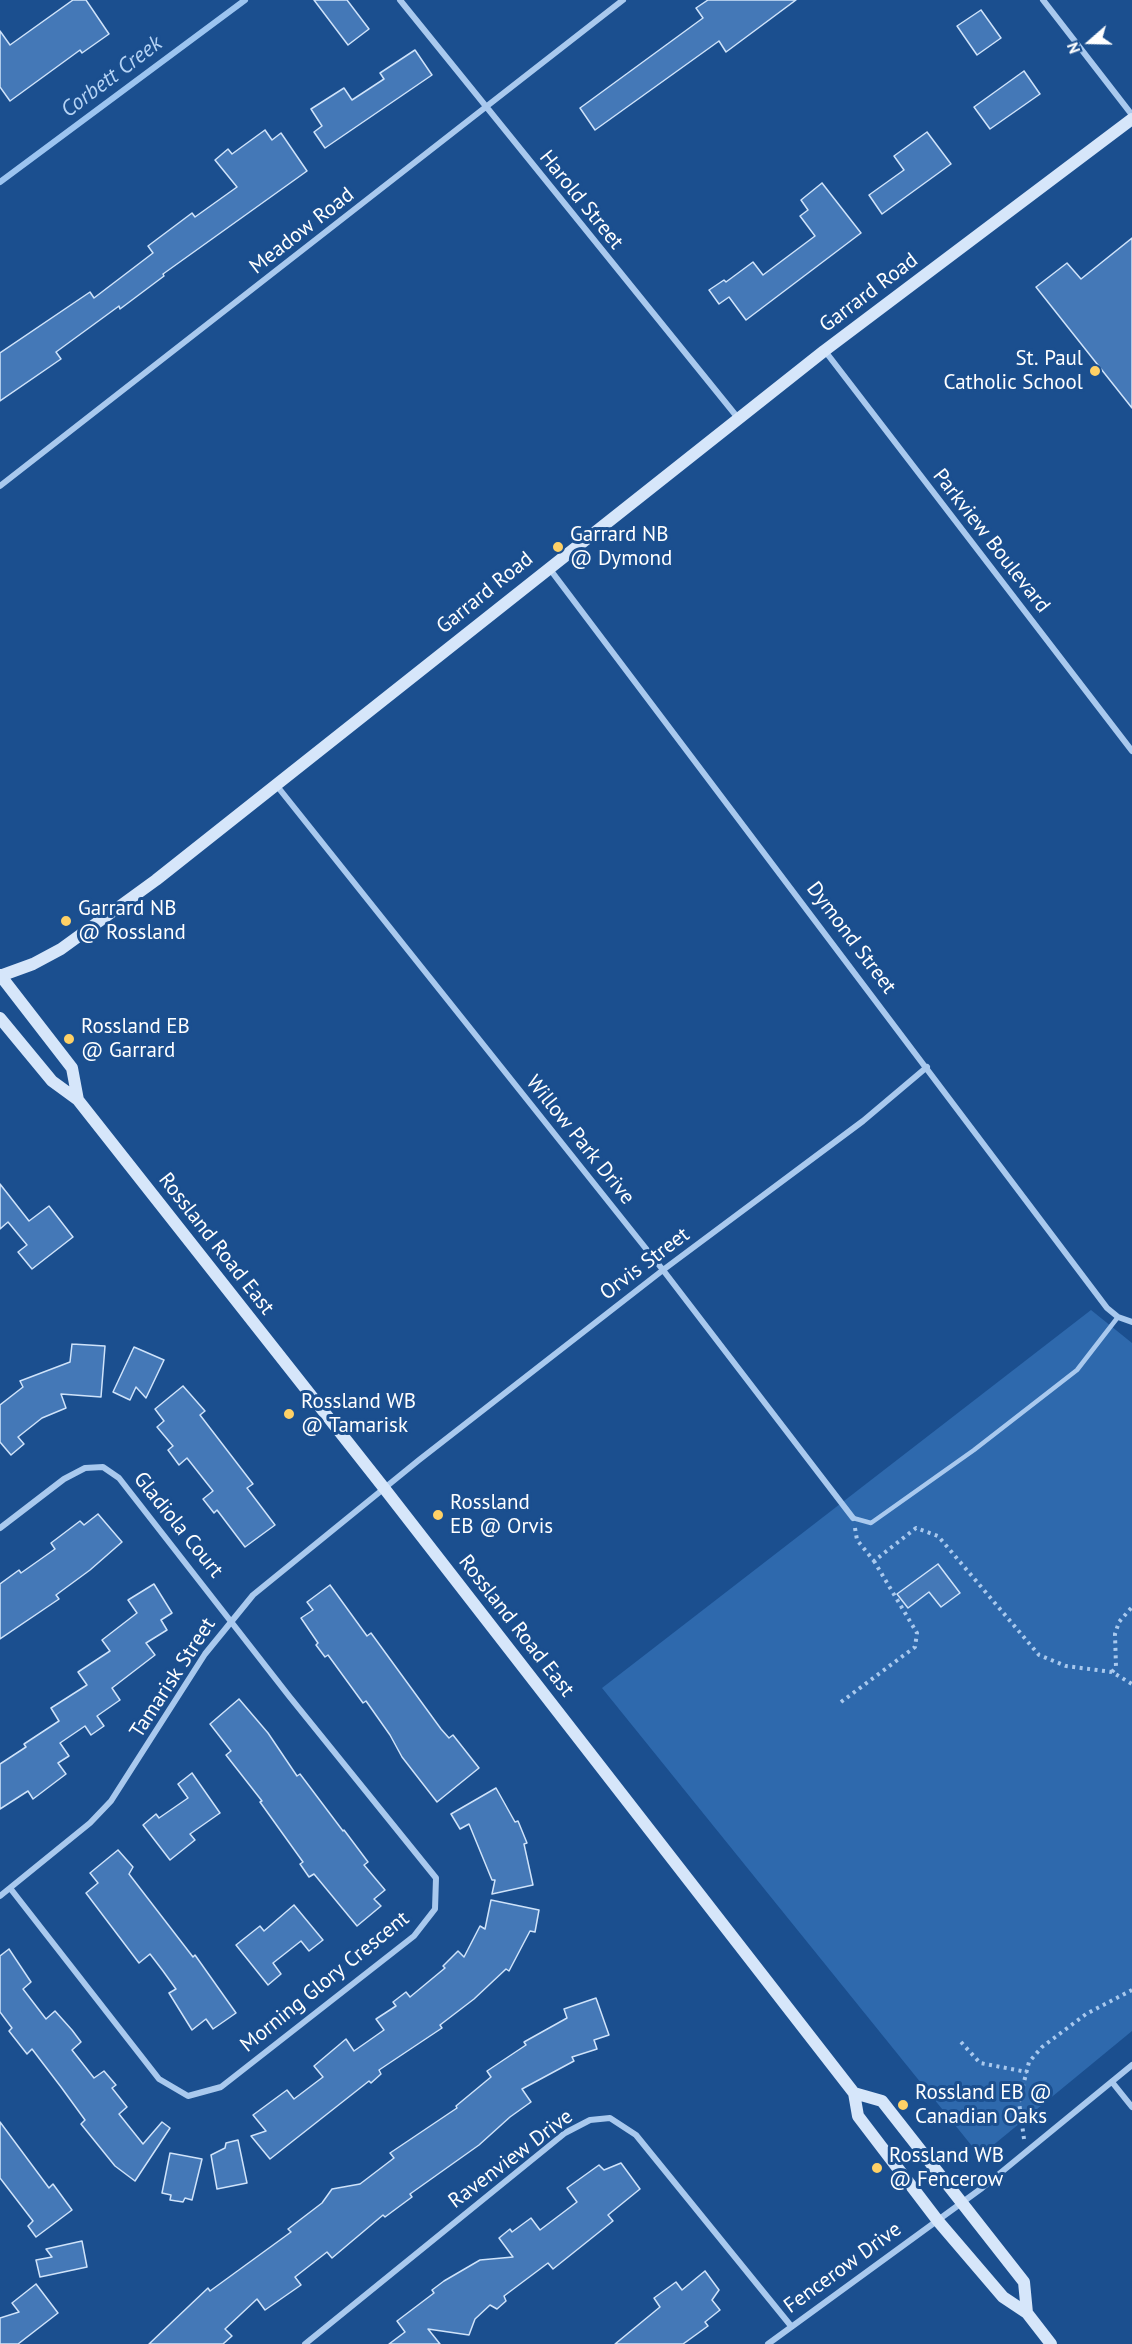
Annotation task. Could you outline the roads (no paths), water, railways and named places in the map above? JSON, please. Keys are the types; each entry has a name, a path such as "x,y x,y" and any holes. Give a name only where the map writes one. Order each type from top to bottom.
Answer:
{"main road":[{"name":"Garrard Road","path":"0,976 33,964 82,936 277,786 548,567 824,351 1132,120"},
{"name":"Rossland Road East","path":"0,976 72,1068 78,1100"},
{"name":"Rossland Road East","path":"0,1018 52,1081 78,1100 384,1488 854,2093 858,2116 938,2221 1003,2297 1027,2313 1051,2344"},
{"path":"854,2093 882,2101 1024,2282 1027,2313"}],"street":[{"name":"Harold Street","path":"399,0 738,418"},
{"name":"Meadow Road","path":"0,486 623,0"},
{"path":"1043,0 1132,115"},
{"name":"Parkview Boulevard","path":"824,351 1132,751"},
{"name":"Dymond Street","path":"548,567 1107,1308 1118,1317 1132,1322"},
{"name":"Willow Park Drive","path":"277,786 663,1270 853,1518"},
{"name":"Orvis Street","path":"384,1488 663,1270 863,1121 927,1067"},
{"name":"Gladiola Court","path":"0,1528 64,1479 85,1468 103,1467 119,1478 231,1619"},
{"name":"Tamarisk Street","path":"0,1896 90,1823 111,1801 231,1619 253,1595 384,1488"},
{"name":"Morning Glory Crescent","path":"10,1888 159,2079 188,2096 221,2087 414,1936 435,1910 436,1878 289,1696 231,1619"},
{"name":"Fencerow Drive","path":"768,2344 938,2221 1132,2065"},
{"path":"1112,2082 1132,2107"},
{"name":"Ravenview Drive","path":"305,2344 566,2133 590,2121 610,2118 636,2134 791,2326"}],"lane":[{"path":"853,1518 871,1523 974,1450 1077,1370 1118,1317"}],"waterway":[{"name":"Corbett Creek","path":"0,182 245,0"}],"place":[{"name":"St. Paul Catholic School","path":"1095,371"},
{"name":"Garrard NB @ Dymond","path":"558,547"},
{"name":"Garrard NB @ Rossland","path":"66,921"},
{"name":"Rossland EB @ Garrard","path":"69,1039"},
{"name":"Rossland WB @ Tamarisk","path":"289,1414"},
{"name":"Rossland EB @ Orvis","path":"438,1515"},
{"name":"Rossland EB @ Canadian Oaks","path":"903,2105"},
{"name":"Rossland WB @ Fencerow","path":"877,2168"}]}
